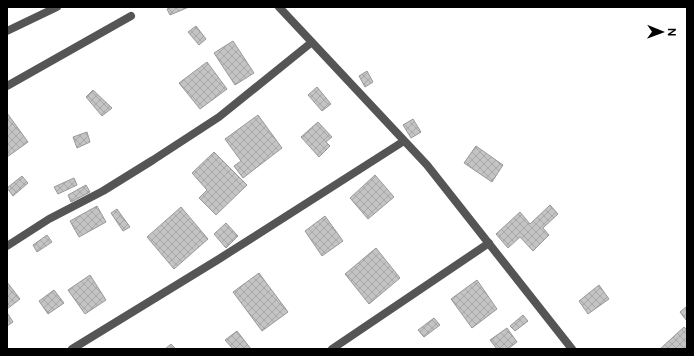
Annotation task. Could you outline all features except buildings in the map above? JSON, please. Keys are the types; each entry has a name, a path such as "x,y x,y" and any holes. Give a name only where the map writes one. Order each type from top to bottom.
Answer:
{"street":[{"path":"7,31 57,7"},
{"path":"279,7 427,165 572,349"},
{"path":"7,86 131,16"},
{"path":"7,246 49,219 103,191 219,116 312,42"},
{"path":"72,349 219,259 404,141"},
{"path":"332,349 488,243"}]}
